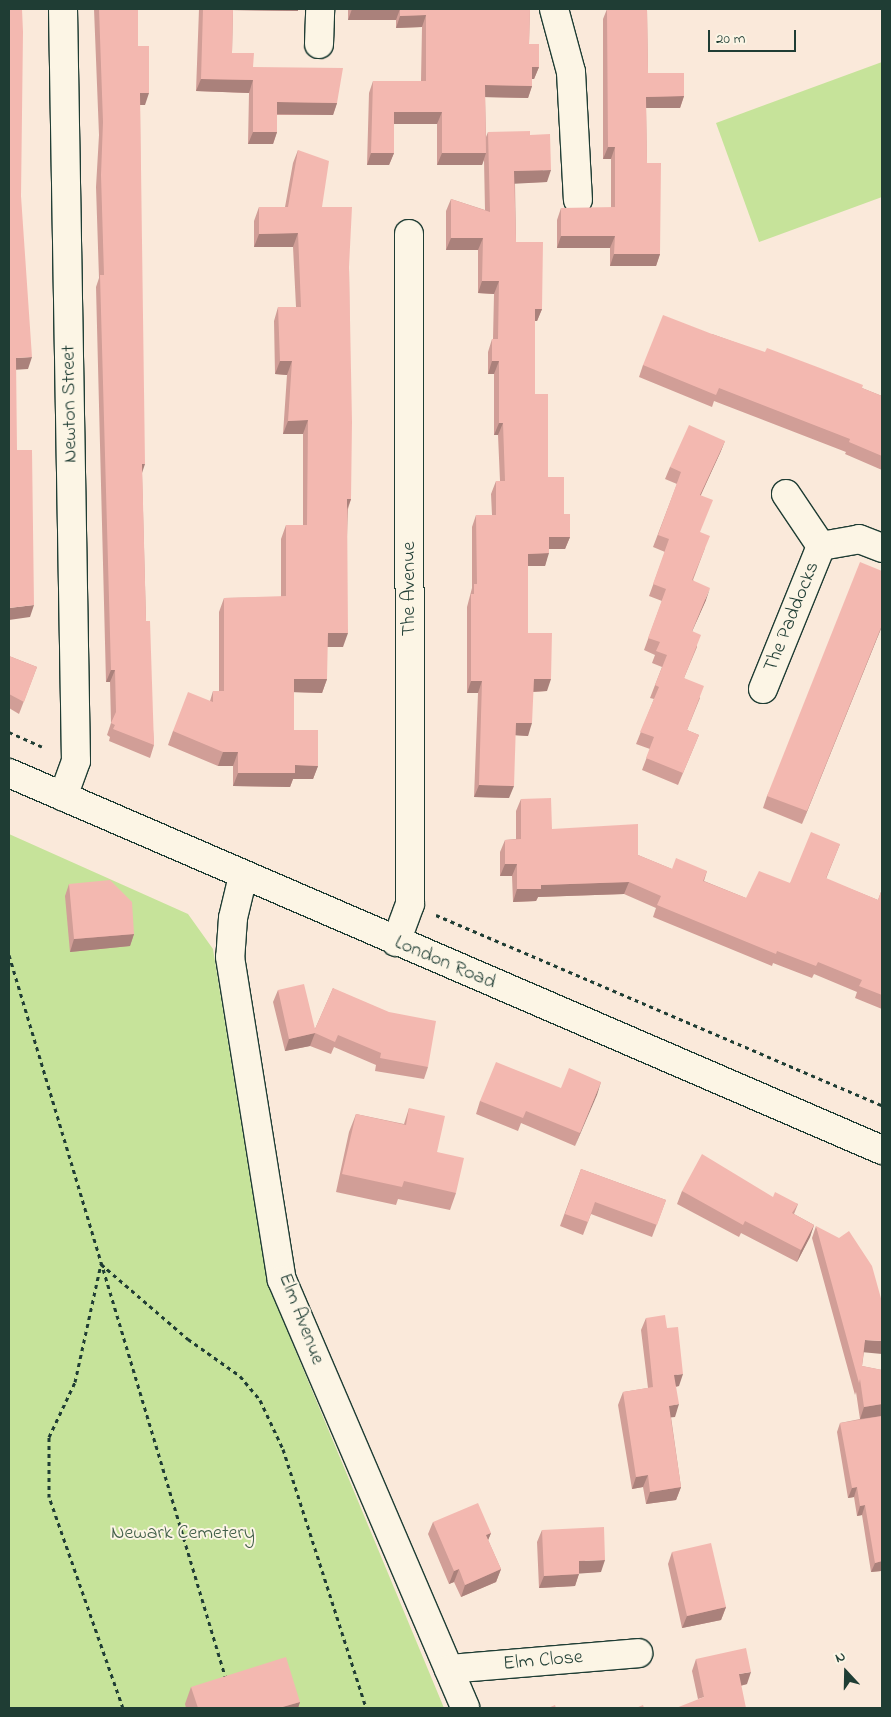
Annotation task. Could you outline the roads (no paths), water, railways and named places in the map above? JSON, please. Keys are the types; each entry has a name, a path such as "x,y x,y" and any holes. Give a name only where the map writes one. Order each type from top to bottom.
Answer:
{"street":[{"name":"Newton Street","path":"63,9 76,761 63,797"},
{"path":"319,44 320,9"},
{"path":"554,9 572,72 578,200"},
{"name":"The Avenue","path":"396,942 410,904 409,234"},
{"name":"The Paddocks","path":"786,494 821,546"},
{"name":"The Paddocks","path":"821,546 859,539 882,548"},
{"name":"The Paddocks","path":"762,689 821,546"},
{"name":"London Road","path":"9,773 243,876 882,1150"},
{"name":"Elm Avenue","path":"243,876 233,918 230,957 282,1280 465,1708"},
{"name":"Elm Close","path":"449,1669 638,1653"}],"park label":[{"name":"Newark Cemetery","path":"183,1533"}]}
